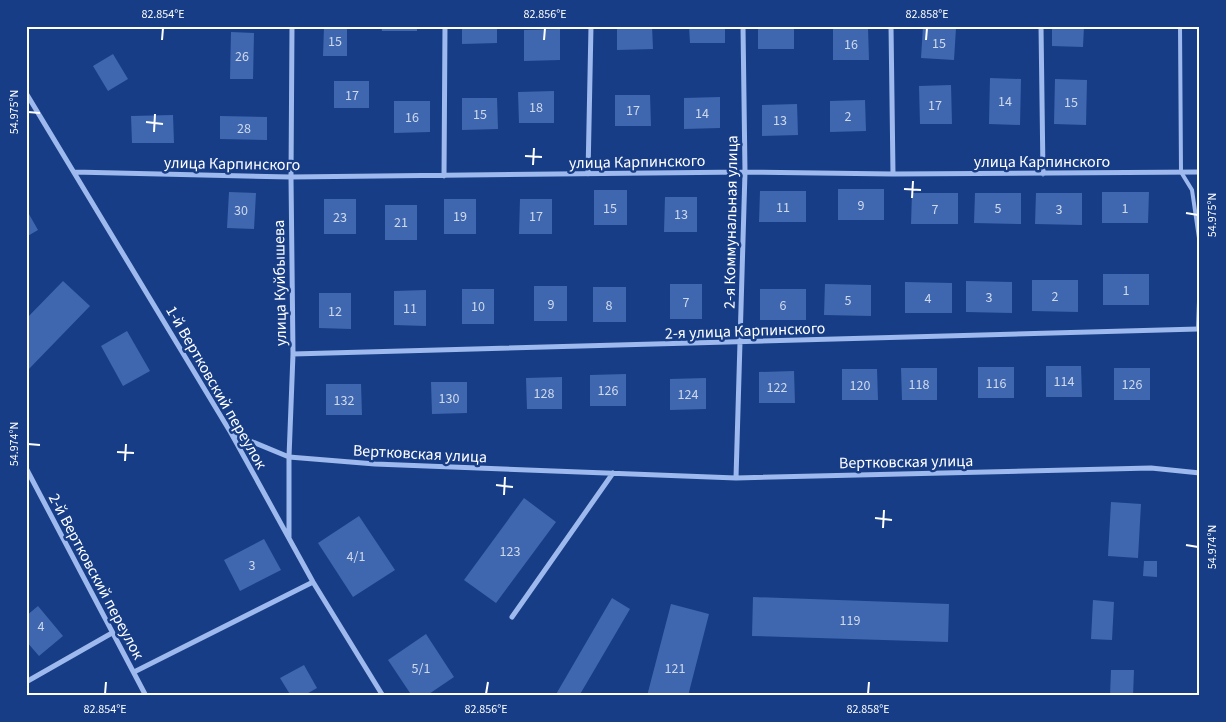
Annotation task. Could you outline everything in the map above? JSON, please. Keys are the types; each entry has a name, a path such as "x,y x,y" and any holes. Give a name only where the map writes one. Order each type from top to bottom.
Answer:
{"street":[{"name":"улица Куйбышева","path":"289,539 289,457 293,354 292,26"},
{"path":"444,176 445,26"},
{"path":"588,174 591,26"},
{"name":"2-я Коммунальная улица","path":"736,478 745,172 743,26"},
{"path":"892,26 893,174"},
{"path":"1041,26 1043,174"},
{"name":"1-й Вертковский переулок","path":"26,93 231,433 313,582 383,696"},
{"name":"улица Карпинского","path":"74,172 291,177 745,172 893,174 1200,172"},
{"name":"2-я улица Карпинского","path":"293,354 1198,329"},
{"name":"Вертковская улица","path":"231,433 289,457 375,464 736,478 1151,468 1200,473"},
{"name":"2-й Вертковский переулок","path":"26,468 146,696"},
{"path":"512,617 613,473"},
{"path":"134,672 313,582"},
{"path":"26,682 112,633"}],"lane":[{"path":"1180,26 1181,172 1192,190 1200,245"},
{"path":"1198,329 1200,274"}],"building":[{"path":"381,26 417,26 417,31 382,31"},
{"path":"462,26 497,26 497,43 462,44"},
{"path":"617,26 652,26 653,49 617,50"},
{"path":"689,26 725,26 725,43 690,43"},
{"path":"758,26 794,26 794,49 758,49"},
{"path":"923,26 956,28 954,60 921,58"},
{"path":"1052,26 1084,26 1083,47 1052,46"},
{"path":"324,27 347,27 347,56 323,56"},
{"path":"868,28 869,60 833,60 833,29"},
{"path":"560,29 560,60 524,61 524,30"},
{"path":"231,32 254,33 253,79 230,79"},
{"path":"113,54 128,79 108,91 93,66"},
{"path":"990,78 1021,79 1020,125 989,124"},
{"path":"1055,79 1087,80 1086,125 1054,124"},
{"path":"334,81 369,81 369,108 334,108"},
{"path":"951,85 952,124 920,124 919,86"},
{"path":"554,91 554,123 519,123 518,92"},
{"path":"615,95 650,95 651,126 615,126"},
{"path":"720,97 720,128 684,129 684,98"},
{"path":"462,98 497,98 498,129 462,130"},
{"path":"865,100 866,131 830,132 830,101"},
{"path":"394,101 430,101 430,132 394,133"},
{"path":"797,104 798,135 762,136 762,105"},
{"path":"173,115 174,143 132,143 131,116"},
{"path":"220,116 267,117 267,140 220,139"},
{"path":"838,189 884,189 884,220 838,220"},
{"path":"594,190 627,190 627,225 594,225"},
{"path":"760,191 806,191 806,222 759,222"},
{"path":"229,192 256,193 254,229 227,228"},
{"path":"1102,192 1149,192 1148,223 1102,223"},
{"path":"912,193 958,193 958,224 911,224"},
{"path":"975,193 1021,193 1021,224 974,223"},
{"path":"1036,193 1082,193 1082,225 1035,224"},
{"path":"665,197 697,197 697,232 664,232"},
{"path":"324,199 356,199 356,234 324,234"},
{"path":"444,199 476,199 476,234 444,234"},
{"path":"520,199 552,199 552,234 519,234"},
{"path":"385,205 417,205 417,240 385,240"},
{"path":"26,209 38,230 26,237"},
{"path":"1103,274 1149,274 1149,305 1103,305"},
{"path":"1032,280 1078,280 1078,312 1032,311"},
{"path":"63,281 90,306 26,372 26,319"},
{"path":"966,281 1012,282 1012,313 966,312"},
{"path":"905,282 952,283 952,313 905,313"},
{"path":"670,284 702,284 702,319 670,319"},
{"path":"825,284 871,285 871,316 824,315"},
{"path":"534,286 567,286 567,321 534,321"},
{"path":"593,287 626,287 626,322 593,322"},
{"path":"462,289 494,289 494,324 462,324"},
{"path":"760,289 806,289 806,320 760,320"},
{"path":"426,290 426,326 394,325 394,291"},
{"path":"319,293 351,293 351,329 319,328"},
{"path":"127,331 150,371 123,386 101,346"},
{"path":"1046,366 1081,366 1082,397 1046,397"},
{"path":"978,367 1014,367 1014,398 978,398"},
{"path":"901,368 937,368 937,400 902,400"},
{"path":"1114,368 1150,368 1150,400 1114,400"},
{"path":"842,369 877,369 878,400 842,400"},
{"path":"794,371 795,403 759,403 759,372"},
{"path":"626,374 626,406 590,406 590,375"},
{"path":"562,377 562,409 527,409 526,378"},
{"path":"706,378 706,409 670,410 670,379"},
{"path":"431,382 467,382 467,413 432,414"},
{"path":"326,384 361,384 362,415 326,415"},
{"path":"524,498 556,522 496,603 464,580"},
{"path":"1111,502 1141,504 1138,558 1108,556"},
{"path":"359,516 395,570 353,597 318,543"},
{"path":"264,539 281,570 240,591 224,560"},
{"path":"1144,561 1157,561 1157,577 1143,576"},
{"path":"753,597 949,604 948,642 752,636"},
{"path":"612,598 630,609 579,696 555,696"},
{"path":"1093,600 1114,602 1112,640 1091,639"},
{"path":"671,604 709,614 688,696 647,696"},
{"path":"38,606 63,636 39,656 26,641 26,616"},
{"path":"426,634 454,677 426,696 412,696 388,660"},
{"path":"304,665 317,688 303,696 291,696 280,678"},
{"path":"1111,670 1134,670 1133,696 1110,696"}]}
